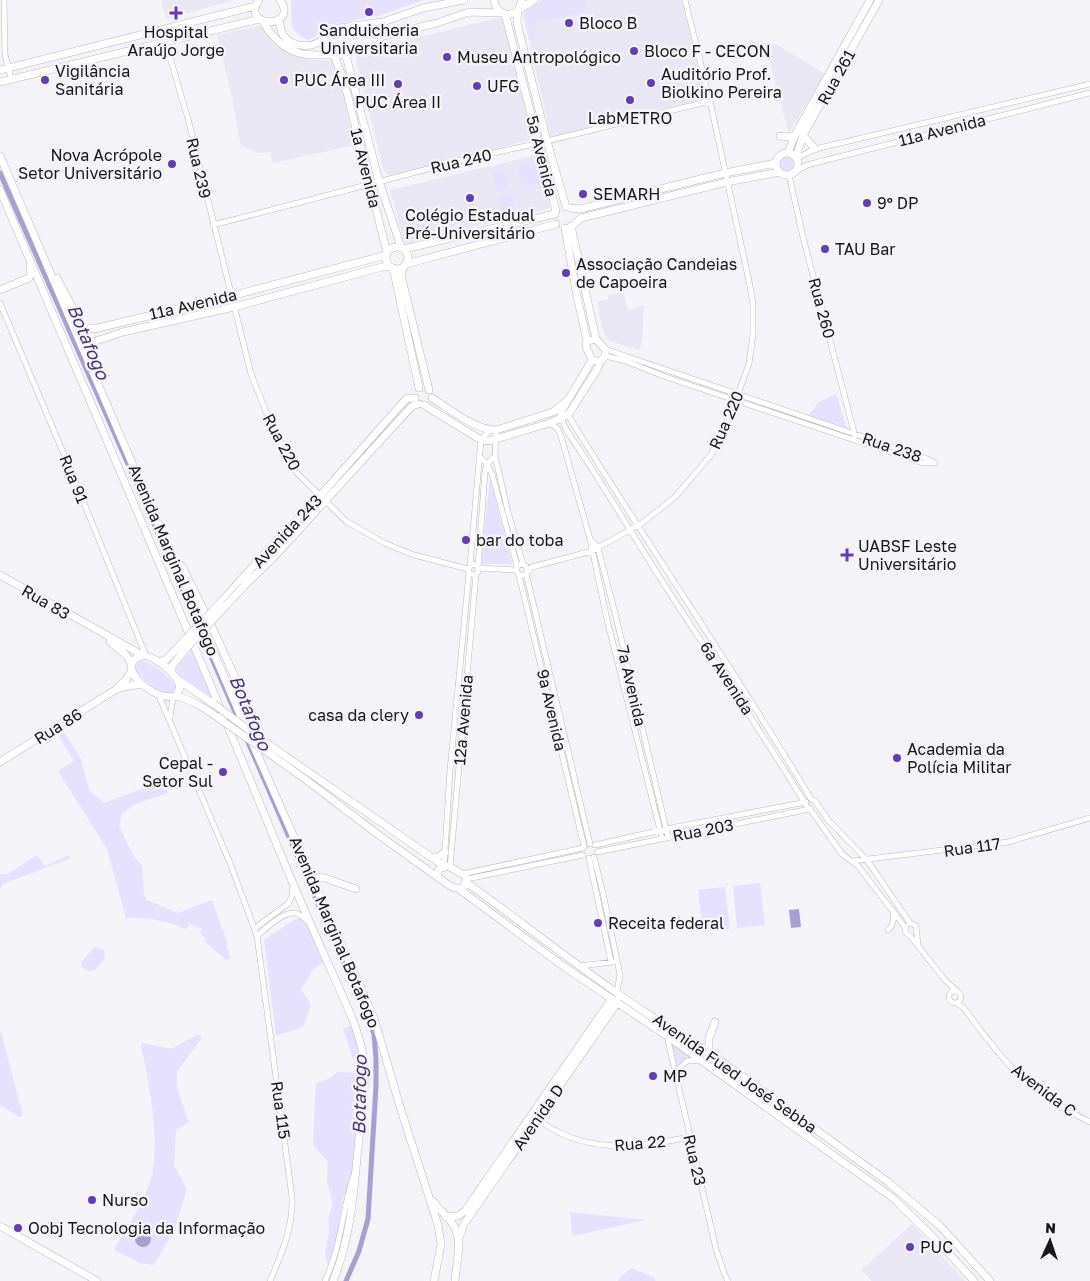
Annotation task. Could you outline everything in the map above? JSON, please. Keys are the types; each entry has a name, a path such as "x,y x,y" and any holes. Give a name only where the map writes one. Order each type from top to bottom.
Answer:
{"main road":[{"path":"5,81 164,42 262,21 272,23 279,19 283,11 280,0"},
{"path":"279,19 283,35 294,43 306,46 319,43 330,31 339,28 383,22 423,8 464,0"},
{"name":"5ª Avenida","path":"494,0 494,6 503,14 539,143 555,213"},
{"path":"519,10 522,0"},
{"path":"0,70 162,30 257,3 256,13 280,44 294,52 332,54 345,52 351,44 437,23 469,12 513,14 534,0"},
{"name":"Rua 261","path":"788,153 795,135 870,0"},
{"name":"Rua 261","path":"797,158 803,135 879,0"},
{"name":"5ª Avenida","path":"519,10 517,23 547,141 568,207"},
{"path":"339,28 348,34 351,44"},
{"path":"324,38 326,49 332,54"},
{"name":"1ª Avenida","path":"345,52 380,182 403,248"},
{"name":"1ª Avenida","path":"332,54 345,87 386,254"},
{"path":"345,87 354,84"},
{"path":"780,136 790,137 795,135"},
{"path":"803,135 815,149"},
{"path":"788,153 797,158 798,165 792,173 780,172 727,182 581,218 570,226 556,224 405,265 399,269 392,267 387,262 386,254 391,248 403,248 555,213 561,208 580,209 725,173 776,163 780,156 788,153"},
{"name":"Avenida Marginal Botafogo","path":"0,156 239,714 374,1018 438,1225 441,1244 434,1281"},
{"path":"776,163 780,172"},
{"name":"Avenida Marginal Botafogo","path":"0,190 215,694 293,885 354,1024 363,1055 364,1083 350,1224 342,1259 333,1281"},
{"path":"568,207 576,215 570,226 576,291 587,341 586,347 601,357"},
{"path":"555,213 556,224"},
{"path":"392,267 419,388 416,392 419,402 481,440 496,440 564,417 598,368 601,357 570,226"},
{"path":"0,290 24,281 31,276 29,264 17,236 16,227"},
{"path":"403,248 408,255 401,275 432,398 480,428 493,430 553,412 568,400"},
{"name":"11ª Avenida","path":"42,252 50,262 81,324 86,328 94,329 231,296 386,254"},
{"name":"11ª Avenida","path":"107,403 92,351 93,344 96,341 123,332 234,307 382,267 392,267"},
{"path":"587,341 596,339"},
{"path":"564,417 561,412 568,400 601,357"},
{"path":"419,388 429,390"},
{"path":"419,402 429,403 432,398"},
{"name":"Avenida 243","path":"174,676 172,666 182,649 220,603 268,550 322,499 412,406 419,402"},
{"name":"Avenida 243","path":"158,662 166,660 182,649 274,557 322,499"},
{"path":"171,554 183,568 208,619 261,739"},
{"name":"Rua 83","path":"0,575 92,628 158,662 174,676"},
{"name":"Rua 83","path":"92,628 126,655 142,684 159,696"},
{"name":"Rua 86","path":"0,762 115,690 126,680 134,660 144,656"},
{"path":"159,696 175,696 202,706 437,876 438,871 447,866 294,762 174,676"},
{"path":"174,676 180,687 175,696"},
{"name":"Rua 86","path":"115,690 142,684"},
{"path":"269,753 291,763 294,762"},
{"path":"432,857 438,857 445,852"},
{"name":"Avenida Fued José Sebba","path":"447,866 579,966 680,1036 709,1052 888,1182 940,1226 990,1281"},
{"name":"Avenida Fued José Sebba","path":"437,876 450,886 459,889 563,966 667,1036 893,1198 943,1246 974,1281"},
{"path":"313,877 324,878 356,889"},
{"path":"459,889 463,888 465,879"},
{"path":"614,1001 617,992"},
{"name":"Avenida D","path":"458,1241 464,1224 614,1001"},
{"name":"Avenida D","path":"446,1217 455,1217 465,1211 614,1001"},
{"path":"709,1052 709,1038 714,1022"},
{"path":"667,1036 671,1028"},
{"path":"675,1042 680,1036"},
{"name":"Avenida Marginal Botafogo","path":"428,1191 453,1224 458,1241 455,1281"},
{"path":"0,1226 96,1281"}],"street":[{"path":"4,0 8,68 5,81"},
{"name":"Rua 220","path":"478,570 523,569 592,551 631,529 676,497 711,455 736,401 749,364 753,334 753,305 744,252 685,0"},
{"name":"Rua 239","path":"162,30 188,119 234,307"},
{"name":"11ª Avenida","path":"797,158 815,149 1090,84"},
{"name":"11ª Avenida","path":"792,173 808,165 826,160 1090,93"},
{"name":"Rua 240","path":"213,225 466,159 710,101"},
{"name":"Rua 260","path":"792,173 803,237 857,441"},
{"name":"Rua 91","path":"0,303 71,471 144,656"},
{"name":"Rua 220","path":"234,307 251,374 269,419 297,473 346,521 384,543 414,555 469,569"},
{"name":"Rua 238","path":"601,357 623,360 666,378 923,463 935,463 738,394 601,357"},
{"name":"6ª Avenida","path":"564,417 567,432 743,703 806,803 806,806 842,854 858,866 905,927"},
{"name":"6ª Avenida","path":"564,417 710,635 811,799 814,800 867,860 910,923"},
{"name":"7ª Avenida","path":"550,423 557,428 561,436 590,539 608,624 662,838"},
{"path":"481,440 493,430"},
{"name":"9ª Avenida","path":"493,430 496,440 495,456 508,512 592,844"},
{"path":"561,436 567,432"},
{"name":"12ª Avenida","path":"447,866 445,852 450,771 481,440"},
{"name":"9ª Avenida","path":"480,456 492,474 523,569 583,847"},
{"path":"487,464 495,456"},
{"name":"12ª Avenida","path":"447,866 478,570 483,493 487,464"},
{"name":"7ª Avenida","path":"590,539 598,548 668,836"},
{"path":"474,564 478,570 473,575 469,569 474,564"},
{"name":"Rua 115","path":"159,696 230,863 257,936 292,1197 289,1233 270,1281"},
{"path":"170,719 175,696"},
{"path":"806,803 811,799"},
{"name":"Rua 203","path":"592,844 806,803"},
{"path":"810,809 815,808 817,805"},
{"name":"Rua 203","path":"597,852 668,836 810,809"},
{"name":"Rua 117","path":"851,861 1008,842 1090,818"},
{"path":"465,879 592,844 597,852 591,858"},
{"path":"583,847 583,855"},
{"path":"465,879 583,855 591,858"},
{"path":"591,858 603,893 614,962 620,975 617,992"},
{"path":"858,866 867,860"},
{"path":"254,928 289,903 293,885"},
{"path":"888,930 892,927 894,920 893,911"},
{"path":"257,936 284,916 290,914 297,913 310,922"},
{"path":"914,936 918,930 916,926 910,923 905,927 905,932 914,936 918,945 945,980 961,996 958,1001 950,1000 950,993 945,980"},
{"path":"579,966 614,962"},
{"path":"950,993 957,991"},
{"name":"Avenida C","path":"958,1001 1013,1070 1075,1115 1090,1122"},
{"name":"Rua 23","path":"667,1036 716,1249 728,1281"},
{"path":"675,1072 687,1061 700,1060"},
{"name":"Rua 22","path":"536,1118 565,1134 605,1146 626,1147 658,1144 689,1137"},
{"name":"Avenida Marginal Botafogo","path":"325,1281 337,1250 349,1188 356,1167"}],"shaded area":[{"name":"Hospital Araújo Jorge","path":"161,0 234,0 166,19"},
{"path":"291,0 424,0 378,16 329,25 315,37 308,40 293,28"},
{"path":"541,0 681,0 704,92 702,99 551,137 523,15 525,11"},
{"path":"543,0 584,0 587,11 534,23 536,38 530,39 525,15 526,11"},
{"path":"501,17 504,20 532,134 529,140 390,176 384,171 356,60 359,52"},
{"name":"PUC Área III","path":"259,26 283,50 309,60 330,60 335,63 355,145 273,163 270,152 259,153 241,146 232,97 217,35"},
{"path":"772,43 825,74 789,133 767,52 766,45"},
{"name":"Colégio Estadual Pré-Universitário","path":"536,155 540,158 550,208 407,244 404,242 390,190"},
{"path":"784,157 790,157 794,164 790,171 784,171 780,167 780,161"},
{"path":"536,161 541,183 523,187 518,165"},
{"path":"503,169 509,189 498,191 493,172"},
{"path":"511,194 517,215 504,218 499,197"},
{"path":"623,292 628,310 644,305 642,341 639,350 609,341 603,331 597,302 609,299 608,295"},
{"path":"836,394 847,429 808,416 819,402"},
{"path":"490,478 512,564 481,564"},
{"path":"195,647 216,700 179,675 175,668"},
{"path":"141,660 156,668 172,681 177,689 173,694 159,692 135,671 135,666"},
{"path":"64,732 81,759 89,790 104,803 163,781 168,793 133,805 122,814 119,826 134,857 142,865 144,895 147,900 178,913 212,900 228,944 226,945 231,958 226,960 204,941 206,939 200,933 202,929 190,924 186,929 157,920 126,918 107,849 58,771 74,761 58,735"},
{"path":"37,855 45,866 69,855 71,858 3,884 0,889 0,875 8,874"},
{"path":"760,883 765,925 737,928 733,886"},
{"path":"725,887 730,929 703,932 698,890"},
{"path":"799,909 801,927 791,928 789,910"},
{"path":"295,919 302,919 310,924 324,962 313,970 301,989 311,1005 303,1027 276,1036 264,940"},
{"path":"94,947 104,950 105,959 95,970 88,971 81,966 81,962"},
{"path":"354,1024 364,1070 356,1167 343,1198 337,1238 328,1266 325,1255 329,1232 328,1218 333,1203 327,1182 328,1162 313,1145 316,1083 329,1079 338,1072 358,1073 343,1029"},
{"path":"0,1028 23,1116 19,1117 0,1105"},
{"path":"198,1034 202,1038 177,1071 177,1089 189,1122 176,1130 174,1165 187,1189 174,1230 154,1265 140,1263 114,1250 142,1202 153,1171 155,1136 151,1098 141,1047 142,1043 171,1049"},
{"path":"670,1041 692,1057 675,1067"},
{"path":"570,1212 646,1220 572,1236"},
{"name":"PUC","path":"912,1224 965,1281 872,1281 861,1270"},
{"path":"143,1231 151,1239 143,1247 135,1239"},
{"path":"631,1268 653,1277 656,1281 618,1281"}],"waterway":[{"name":"Botafogo","path":"0,173 374,1034 376,1086 368,1219 359,1251 346,1281"}],"place":[{"name":"Sanduicheria Universitaria","path":"369,12"},
{"name":"Hospital Araújo Jorge","path":"176,13"},
{"name":"Bloco B","path":"569,23"},
{"name":"Bloco F - CECON","path":"634,51"},
{"name":"Museu Antropológico","path":"447,57"},
{"name":"Vigilância Sanitária","path":"45,80"},
{"name":"PUC Área III","path":"284,80"},
{"name":"Auditório Prof. Biolkino Pereira","path":"651,83"},
{"name":"PUC Área II","path":"398,84"},
{"name":"UFG","path":"477,86"},
{"name":"LabMETRO","path":"630,100"},
{"name":"Nova Acrópole Setor Universitário","path":"172,164"},
{"name":"SEMARH","path":"583,194"},
{"name":"Colégio Estadual Pré-Universitário","path":"470,198"},
{"name":"9º DP","path":"867,203"},
{"name":"TAU Bar","path":"825,249"},
{"name":"Associação Candeias de Capoeira","path":"566,273"},
{"name":"bar do toba","path":"466,540"},
{"name":"UABSF Leste Universitário","path":"847,555"},
{"name":"casa da clery","path":"419,715"},
{"name":"Academia da Polícia Militar","path":"897,758"},
{"name":"Cepal - Setor Sul","path":"223,772"},
{"name":"Receita federal","path":"598,923"},
{"name":"MP","path":"653,1076"},
{"name":"Nurso","path":"92,1200"},
{"name":"Oobj Tecnologia da Informação","path":"18,1228"},
{"name":"PUC","path":"910,1247"}]}
